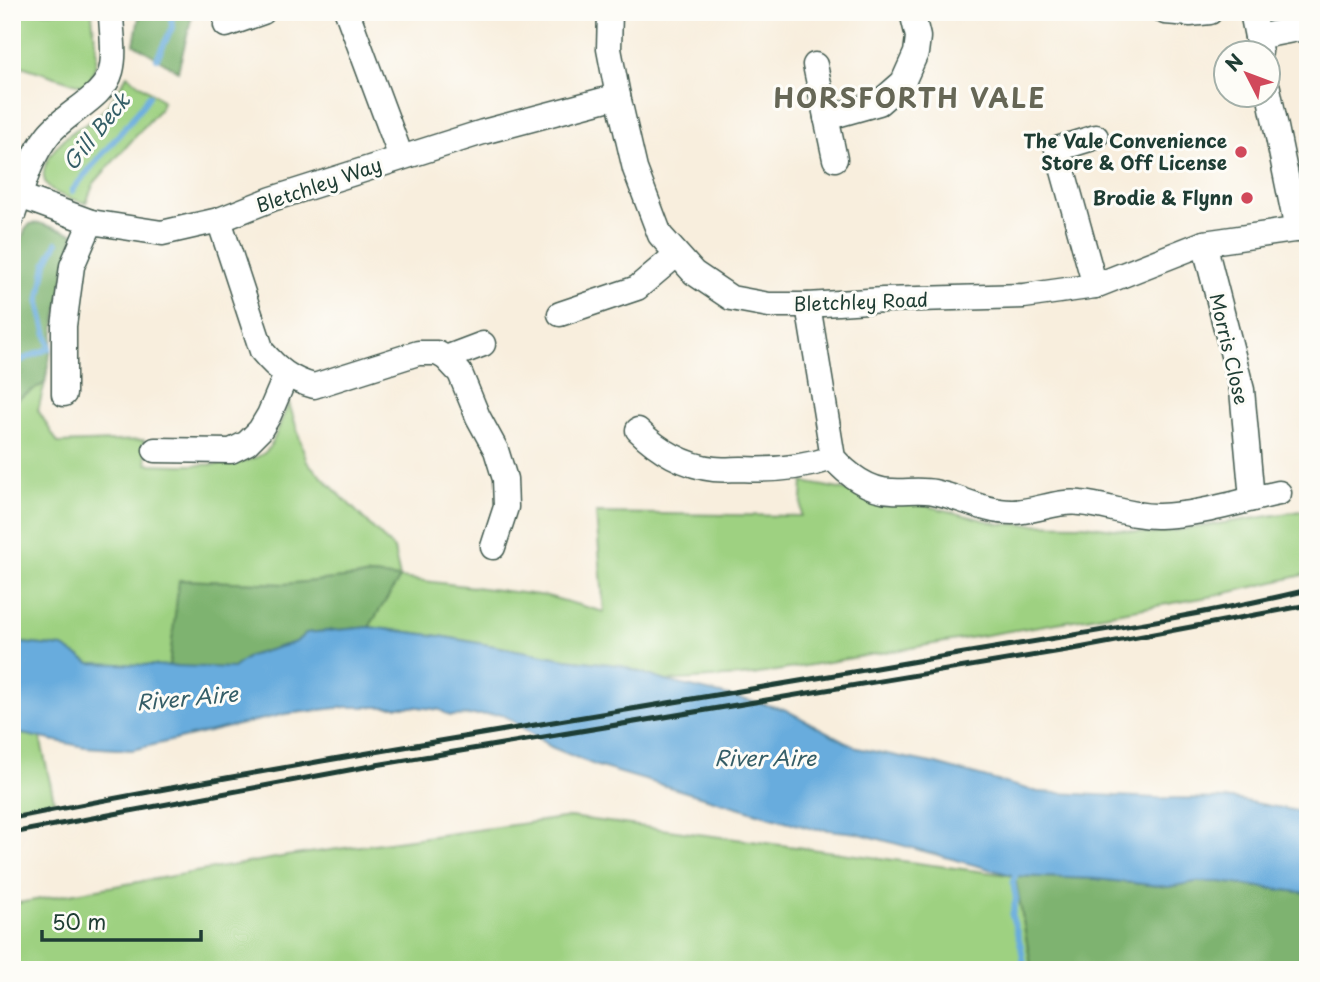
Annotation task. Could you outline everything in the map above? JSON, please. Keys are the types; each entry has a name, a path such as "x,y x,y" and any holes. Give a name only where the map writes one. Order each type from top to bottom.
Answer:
{"street":[{"path":"16,207 31,164 49,134 73,110 98,93 106,83 114,52 111,12"},
{"path":"226,26 262,12"},
{"path":"347,12 401,157"},
{"name":"Bletchley Road","path":"610,12 609,49 618,96 635,169 660,235 694,273 731,298 769,304 808,305 1024,296 1095,286 1204,243 1302,229"},
{"path":"826,118 879,103 903,82 916,53 918,37 912,12"},
{"path":"1165,12 1210,12"},
{"path":"1252,12 1258,38"},
{"path":"1278,38 1308,27"},
{"path":"815,65 835,159"},
{"name":"Bletchley Way","path":"16,207 162,233 219,220 272,198 483,132 618,96"},
{"path":"1273,108 1302,229"},
{"path":"1095,286 1057,149 1096,138"},
{"path":"219,220 262,351 297,382 314,386 418,353 437,354 446,358 460,373 478,417 496,450 505,480 506,507 493,547"},
{"path":"64,394 64,326 72,266 91,222"},
{"name":"Morris Close","path":"1204,243 1241,390 1252,499"},
{"path":"560,314 637,288 676,255"},
{"path":"808,305 833,458 844,471 864,483 888,491 932,492 995,510 1013,512 1076,502 1100,505 1134,516 1161,516 1279,492"},
{"path":"446,358 483,344"},
{"path":"155,450 232,452 247,443 260,430 270,415 286,375"},
{"path":"638,430 654,446 686,462 713,469 768,470 805,467 833,458"}],"green space":[{"path":"12,12 92,12 97,58 86,87 12,63"},
{"path":"140,12 193,12 178,71 134,44"},
{"path":"127,75 163,101 159,110 94,183 86,203 55,192 47,185 44,177 48,159 68,135 92,121 104,109"},
{"path":"39,223 74,234 66,264 45,383 12,402 12,265 25,230 30,224"},
{"path":"45,383 38,410 58,443 144,440 147,464 213,465 261,455 272,443 289,403 307,462 394,549 400,578 547,596 604,612 596,513 801,516 803,482 928,506 1000,524 1084,525 1152,534 1308,510 1308,574 1214,596 753,675 666,681 619,665 369,627 399,578 373,575 285,584 180,580 169,667 90,663 63,647 12,642 12,402"},
{"path":"373,575 400,578 369,627 306,633 296,642 249,656 233,668 169,667 179,580 285,584"},
{"path":"12,732 40,737 54,800 12,808"},
{"path":"570,817 1015,876 1032,970 12,970 12,904 287,856"},
{"path":"1015,876 1096,879 1169,887 1195,882 1220,882 1308,893 1308,970 1032,970"}],"water":[{"name":"River Aire","path":"369,627 619,665 666,681 784,709 857,748 936,764 1038,792 1234,799 1308,813 1308,893 1220,882 1195,882 1169,887 1096,879 1015,876 857,833 809,828 597,766 551,747 502,714 450,716 440,710 418,707 346,707 285,714 132,750 85,747 12,732 12,642 63,647 90,663 233,668 249,656 296,642 306,633"}],"waterway":[{"name":"Gill Beck","path":"157,58 172,28 171,12"},
{"name":"Gill Beck","path":"72,191 149,96"},
{"name":"Gill Beck","path":"12,364 50,348 39,303 46,264 57,243"},
{"path":"1017,870 1013,882 1016,899 1012,916 1025,970"}],"railway":[{"path":"12,818 349,756 1160,620 1308,590"},
{"path":"12,833 376,765 1079,648 1308,605"}],"place":[{"name":"The Vale Convenience Store & Off License","path":"1241,152"},
{"name":"Brodie & Flynn","path":"1247,198"}],"district":[{"name":"HORSFORTH VALE","path":"910,99"}]}
